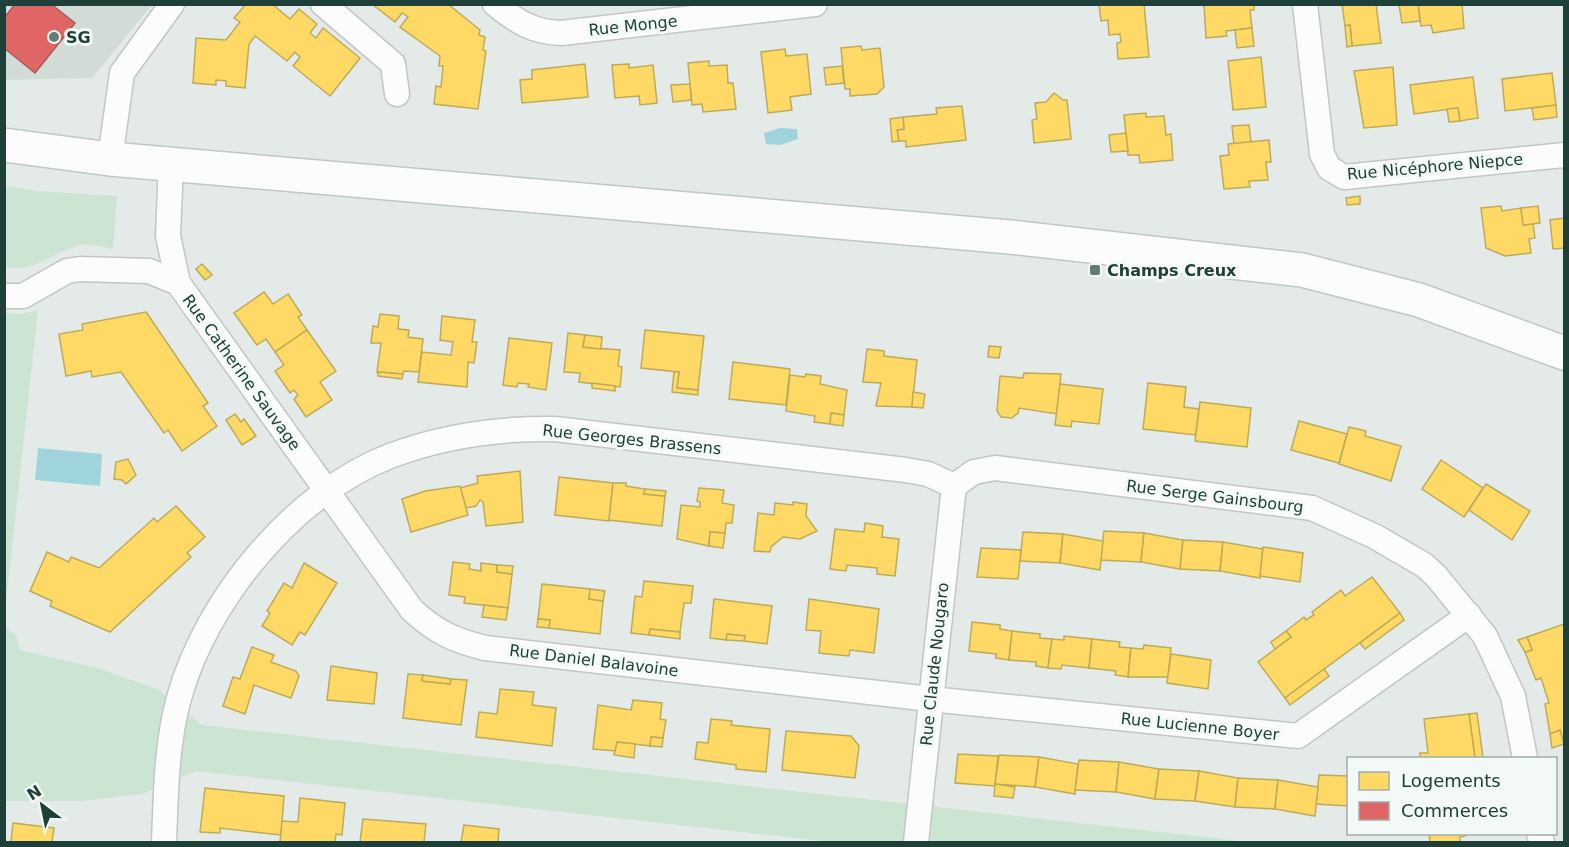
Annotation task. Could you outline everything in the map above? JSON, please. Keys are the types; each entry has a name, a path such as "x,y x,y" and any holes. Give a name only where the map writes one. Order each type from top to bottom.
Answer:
{"main road":[{"path":"4,145 110,159 1010,237 1302,270 1419,300 1564,353"}],"street":[{"path":"110,159 122,73 172,4"},
{"path":"323,4 393,64 397,94"},
{"name":"Rue Monge","path":"495,4 528,28 561,33 815,4"},
{"name":"Rue Nicéphore Niepce","path":"1305,4 1322,154 1329,168 1344,177 1564,155"},
{"path":"171,164 168,236 178,283"},
{"name":"Rue Catherine Sauvage","path":"4,296 23,296 67,271 80,269 149,271 178,283 328,492"},
{"name":"Rue Georges Brassens","path":"164,843 169,744 182,690 200,645 225,598 258,552 279,531 328,492 368,466 414,448 458,437 530,429 555,429 906,470 928,474 954,486"},
{"name":"Rue Serge Gainsbourg","path":"954,486 974,472 995,468 1312,508 1374,536 1424,565 1469,615 1498,659 1513,696 1525,757"},
{"name":"Rue Claude Nougaro","path":"916,843 954,486"},
{"name":"Rue Daniel Balavoine","path":"328,492 412,610 433,629 458,641 485,648 930,699"},
{"name":"Rue Lucienne Boyer","path":"930,699 1298,736 1469,615"}],"shaded area":[{"path":"4,5 152,5 92,78 5,80"}],"green space":[{"path":"4,186 37,191 117,196 113,249 80,245 24,268 5,266"},
{"path":"38,310 5,611 5,313 21,314"},
{"path":"4,627 16,635 20,650 101,669 159,690 202,725 1250,842 831,842 196,771 142,794 82,801 5,801"}],"water":[{"path":"780,128 797,129 798,139 780,145 766,144 764,133"},
{"path":"38,448 102,454 100,486 35,480"}],"building: Logements":[{"path":"246,4 272,4 290,19 299,9 317,24 310,33 316,38 323,28 360,58 330,96 293,66 300,57 295,52 287,61 255,36 249,44 245,88 226,86 226,81 216,80 216,85 193,83 196,38 226,40 240,22 234,18"},
{"path":"372,4 448,4 480,30 479,35 485,37 483,50 486,51 478,109 434,104 436,86 441,87 443,66 439,66 440,56 400,27 408,17 402,13 395,22"},
{"path":"1099,4 1144,4 1149,57 1118,59 1117,43 1121,42 1120,34 1109,35 1108,20 1101,21"},
{"path":"1254,4 1254,10 1250,10 1252,28 1226,31 1227,36 1206,38 1204,5"},
{"path":"1342,4 1376,4 1381,43 1352,46 1350,25 1345,26"},
{"path":"1418,4 1462,4 1464,28 1433,33 1431,25 1421,26"},
{"path":"1418,4 1420,21 1402,23 1399,5"},
{"path":"1350,25 1352,46 1347,47 1345,26"},
{"path":"1252,28 1254,46 1237,48 1235,30"},
{"path":"861,46 862,50 880,48 884,87 877,94 850,96 850,89 845,89 841,48"},
{"path":"785,49 786,56 807,54 811,94 790,97 792,110 768,113 761,52"},
{"path":"1261,57 1266,107 1233,110 1228,61"},
{"path":"709,61 709,66 727,65 728,83 733,83 736,109 703,112 702,104 692,105 688,63"},
{"path":"585,64 588,97 522,103 520,80 532,79 532,70"},
{"path":"629,64 629,68 653,65 657,103 640,105 639,96 615,98 612,65"},
{"path":"842,66 844,83 826,85 824,68"},
{"path":"1393,67 1397,125 1364,128 1354,71"},
{"path":"1552,73 1556,105 1505,111 1502,79"},
{"path":"1473,77 1478,118 1460,121 1458,108 1414,114 1410,85"},
{"path":"690,84 691,100 673,102 671,85"},
{"path":"1054,93 1063,100 1067,100 1071,139 1034,143 1032,120 1037,119 1035,103 1046,102"},
{"path":"1556,105 1557,117 1534,120 1532,108"},
{"path":"962,106 966,140 906,147 906,141 899,141 897,130 904,129 903,117 937,114 936,108"},
{"path":"1458,108 1460,121 1449,122 1447,109"},
{"path":"1146,113 1146,117 1164,116 1166,135 1171,134 1173,160 1140,163 1139,155 1128,155 1124,115"},
{"path":"903,117 904,129 897,130 899,141 892,142 890,119"},
{"path":"1249,125 1251,142 1234,144 1232,126"},
{"path":"1126,133 1128,151 1111,152 1109,135"},
{"path":"1269,140 1271,162 1266,162 1268,180 1249,181 1250,187 1224,189 1220,156 1229,155 1228,144"},
{"path":"1360,196 1360,204 1347,205 1346,198"},
{"path":"1501,206 1502,211 1521,208 1523,225 1533,224 1535,238 1529,239 1531,253 1505,256 1486,248 1481,208"},
{"path":"1538,206 1540,223 1523,225 1521,208"},
{"path":"1564,218 1564,248 1553,249 1550,220"},
{"path":"202,264 212,275 205,280 196,269"},
{"path":"264,292 273,304 288,294 302,315 298,317 307,330 275,352 266,339 257,345 234,313"},
{"path":"146,312 208,403 203,406 217,426 182,451 168,430 164,433 121,372 92,377 91,371 66,376 59,334 83,330 82,324"},
{"path":"380,314 399,316 398,329 409,330 408,337 423,339 419,372 404,371 403,374 377,372 381,343 371,343 373,326 378,327"},
{"path":"442,316 475,320 472,342 477,342 474,363 468,362 467,387 418,382 422,352 451,355 453,342 440,340"},
{"path":"307,330 336,371 320,382 332,400 306,417 294,399 298,395 294,390 290,393 275,371 284,365 275,352"},
{"path":"645,330 704,336 698,390 677,388 679,372 641,368"},
{"path":"568,333 585,335 583,347 620,350 618,366 622,367 620,387 579,382 580,373 564,372"},
{"path":"585,335 602,337 601,349 583,347"},
{"path":"509,338 552,343 546,390 528,387 529,384 518,383 517,387 503,385"},
{"path":"989,346 1001,347 999,358 988,357"},
{"path":"867,349 884,351 884,356 917,360 912,407 876,406 881,383 863,382"},
{"path":"733,362 790,369 786,405 729,399"},
{"path":"378,372 403,374 402,379 378,376"},
{"path":"674,372 679,372 677,388 698,390 698,395 672,392"},
{"path":"1024,373 1061,374 1057,414 1019,408 1018,413 1012,418 1001,417 997,411 1000,376 1023,378"},
{"path":"806,374 821,376 820,384 847,390 844,415 831,413 830,424 814,422 815,416 786,411 790,375 805,377"},
{"path":"592,383 615,386 615,391 592,388"},
{"path":"1148,383 1186,387 1184,407 1199,409 1196,435 1143,429"},
{"path":"1060,384 1103,389 1099,424 1072,421 1071,427 1055,425"},
{"path":"913,392 925,394 923,408 912,407"},
{"path":"1200,402 1251,408 1247,447 1195,441"},
{"path":"831,413 844,415 843,426 830,424"},
{"path":"235,414 241,422 244,419 256,436 242,445 226,420"},
{"path":"1299,421 1347,434 1339,463 1291,450"},
{"path":"1349,427 1366,431 1365,436 1401,446 1391,481 1339,464"},
{"path":"128,459 136,475 126,484 122,480 114,479 116,462"},
{"path":"1441,460 1483,488 1464,517 1422,489"},
{"path":"520,471 523,522 486,526 483,502 480,500 476,506 466,508 460,488 478,483 477,476"},
{"path":"559,477 613,483 609,521 555,515"},
{"path":"613,483 626,483 626,486 645,489 644,494 665,496 662,526 609,520"},
{"path":"1486,484 1530,511 1512,540 1469,510"},
{"path":"460,486 468,515 411,532 402,499 425,491"},
{"path":"699,488 724,490 722,503 734,505 732,523 726,523 725,533 710,532 709,546 677,539 681,505 700,507 700,502 697,501"},
{"path":"645,489 666,491 665,496 644,494"},
{"path":"793,502 807,504 806,516 817,531 800,539 783,537 771,547 770,552 754,551 758,513 774,515 775,503 793,505"},
{"path":"176,506 205,537 187,553 191,557 110,632 50,606 52,601 30,591 47,552 69,562 71,557 99,568 154,518 157,522"},
{"path":"865,523 883,526 882,537 899,539 895,576 877,574 877,568 847,565 846,571 830,569 835,529 864,532"},
{"path":"1104,531 1144,533 1141,562 1100,560"},
{"path":"710,532 725,533 723,548 709,546"},
{"path":"1023,532 1063,534 1060,563 1020,561"},
{"path":"1144,533 1183,540 1180,569 1141,562"},
{"path":"1063,534 1103,541 1100,570 1060,563"},
{"path":"1183,540 1223,542 1220,571 1180,569"},
{"path":"1223,542 1263,549 1260,578 1220,571"},
{"path":"1263,547 1303,553 1300,582 1260,576"},
{"path":"981,548 1021,550 1018,579 977,577"},
{"path":"453,562 470,564 469,569 481,571 481,563 497,565 497,572 512,574 508,608 464,603 465,597 449,595"},
{"path":"304,563 337,583 305,635 300,632 292,645 262,626 270,613 267,611 284,583 292,588"},
{"path":"497,565 513,566 512,574 497,572"},
{"path":"1372,577 1400,613 1285,698 1258,662 1291,637 1286,631 1304,617 1306,620 1314,615 1312,612 1341,590 1345,596"},
{"path":"644,581 693,586 691,603 684,603 680,632 650,629 649,635 631,633 635,596 642,597"},
{"path":"542,584 590,589 589,599 603,601 600,634 549,628 550,620 538,619"},
{"path":"590,589 605,591 603,601 589,599"},
{"path":"714,599 772,606 767,644 744,641 745,636 727,634 726,640 710,638"},
{"path":"809,599 879,609 874,653 850,650 849,656 819,653 821,631 806,630"},
{"path":"484,605 508,608 506,620 482,617"},
{"path":"1400,613 1404,620 1365,649 1360,643"},
{"path":"538,619 550,620 549,628 537,627"},
{"path":"972,622 1000,625 1000,629 1012,631 1009,660 996,658 996,654 969,651"},
{"path":"1564,624 1564,744 1560,730 1550,734 1545,704 1549,703 1541,678 1536,680 1525,652 1532,650 1527,637"},
{"path":"650,629 680,632 680,639 649,635"},
{"path":"1012,631 1040,634 1040,638 1052,639 1048,668 1036,666 1036,662 1009,660"},
{"path":"1286,631 1291,637 1275,649 1271,642"},
{"path":"727,634 745,636 744,641 726,640"},
{"path":"1064,636 1092,639 1089,668 1062,665 1061,669 1048,668 1052,639 1064,640"},
{"path":"1527,637 1532,650 1525,652 1518,640"},
{"path":"1092,639 1120,642 1119,647 1131,648 1128,677 1115,675 1116,671 1089,668"},
{"path":"1144,645 1171,648 1168,677 1128,677 1131,648 1143,649"},
{"path":"252,647 274,655 271,662 296,671 299,676 291,698 254,685 245,714 223,706 233,677 240,679"},
{"path":"1171,654 1211,660 1208,689 1167,683"},
{"path":"331,666 377,673 374,704 327,700"},
{"path":"1324,669 1329,676 1290,705 1285,698"},
{"path":"408,674 423,675 422,681 450,684 451,679 467,680 461,725 403,718"},
{"path":"423,675 451,679 450,684 422,681"},
{"path":"500,689 534,692 532,705 556,708 552,746 476,737 479,712 497,714"},
{"path":"633,700 662,703 660,719 666,720 663,738 651,737 650,746 617,742 616,751 593,749 598,705 631,710"},
{"path":"1477,713 1483,757 1475,757 1469,714"},
{"path":"1469,714 1475,757 1420,757 1420,753 1428,753 1424,719"},
{"path":"711,719 732,721 731,725 770,729 766,772 736,769 736,765 695,759 697,742 708,743"},
{"path":"1560,730 1564,744 1552,748 1550,734"},
{"path":"786,731 851,736 859,746 855,778 782,770"},
{"path":"651,737 663,738 662,747 650,746"},
{"path":"617,742 635,744 634,758 614,755"},
{"path":"958,754 998,756 995,786 955,783"},
{"path":"999,755 1039,757 1035,787 995,784"},
{"path":"1039,757 1078,764 1075,794 1035,787"},
{"path":"1079,760 1119,762 1116,792 1075,790"},
{"path":"1119,762 1159,769 1155,799 1116,792"},
{"path":"1159,769 1199,771 1195,801 1155,799"},
{"path":"1199,771 1238,778 1235,807 1195,801"},
{"path":"1319,775 1347,776 1347,806 1316,804"},
{"path":"1238,778 1278,780 1275,809 1235,807"},
{"path":"1278,780 1318,787 1315,816 1275,809"},
{"path":"995,784 1015,787 1013,798 994,796"},
{"path":"205,788 284,796 281,835 220,828 220,833 200,832"},
{"path":"300,798 345,803 342,835 336,834 335,842 280,842 282,821 298,822"},
{"path":"363,819 426,824 424,842 360,842"},
{"path":"13,823 54,828 52,842 11,842"},
{"path":"464,825 499,829 498,842 461,842"},
{"path":"1429,835 1465,835 1460,837 1460,842 1430,842"}],"building: Commerces":[{"path":"15,4 51,4 75,23 35,73 4,48 4,18"}],"place":[{"name":"SG","path":"54,37"},
{"name":"Champs Creux","path":"1095,270"}]}
